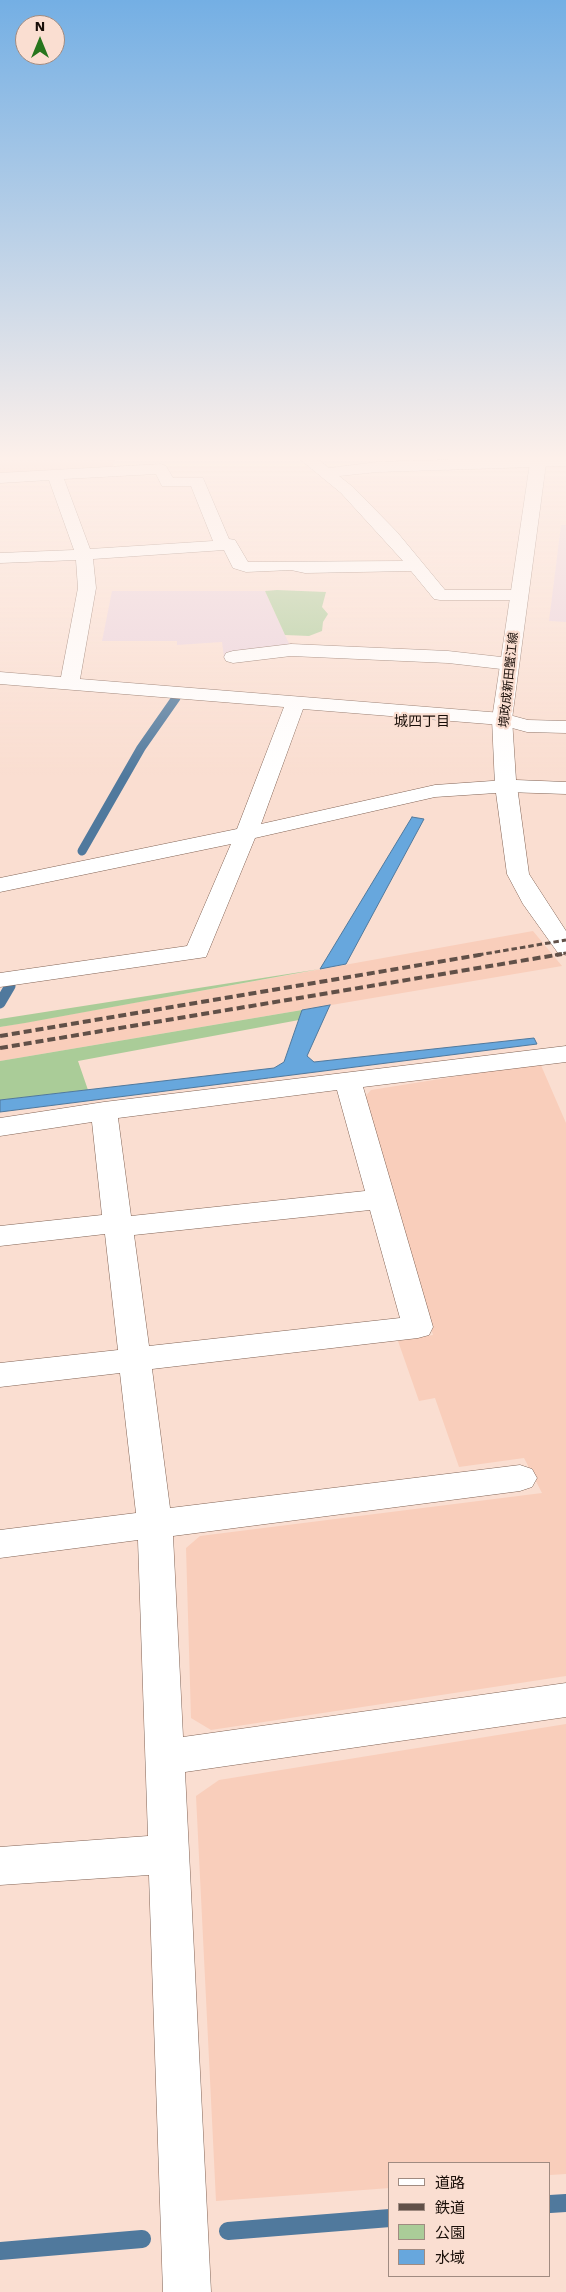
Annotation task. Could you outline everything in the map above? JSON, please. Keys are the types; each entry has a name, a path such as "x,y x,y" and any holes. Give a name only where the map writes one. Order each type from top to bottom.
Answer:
{"street":[{"path":"70,683 87,588 85,563"},
{"path":"239,563 246,567 291,565 304,568 416,566"},
{"path":"413,563 440,595 519,595"},
{"name":"境政成新田蟹江線","path":"524,563 502,719 506,786 518,874 535,904 566,948"},
{"path":"233,658 291,650 448,658 510,664"},
{"path":"0,678 502,719 527,726 566,728"},
{"path":"0,980 197,952 246,834 296,702"},
{"path":"0,885 246,834 436,791 506,786 566,788"},
{"path":"0,1127 104,1111 566,1054"},
{"path":"0,1375 418,1327 348,1082"},
{"path":"104,1111 155,1525 187,2292"},
{"path":"0,1236 381,1199"},
{"path":"0,1544 520,1478"},
{"path":"166,1757 566,1700"},
{"path":"0,1866 170,1854"}],"shaded area":[{"path":"556,563 566,563 566,622 549,621"},
{"path":"112,591 265,591 291,648 224,657 222,642 177,645 177,641 102,641"},
{"path":"533,931 562,966 0,1061 0,1027"},
{"path":"540,1063 566,1123 566,1676 211,1730 191,1718 186,1548 200,1536 542,1493 524,1458 459,1467 435,1398 419,1401 398,1341 433,1335 363,1099 371,1090"},
{"path":"566,1724 566,2174 551,2175 551,2162 388,2162 388,2188 216,2201 196,1796 219,1780"}],"green space":[{"path":"265,591 326,592 322,607 328,614 323,622 322,631 309,636 285,635"},
{"path":"320,969 25,1023 0,1027 0,1019"},
{"path":"302,1010 299,1020 78,1061 88,1090 0,1100 0,1061"}],"water":[{"path":"412,817 424,819 346,964 320,969"},
{"path":"330,1005 307,1056 314,1062 534,1038 537,1044 0,1112 0,1100 274,1068 284,1062 302,1010"}],"waterway":[{"path":"82,851 141,748 176,698"},
{"path":"0,1003 10,986"},
{"path":"551,2204 566,2203"},
{"path":"228,2231 388,2218"},
{"path":"0,2251 142,2239"}],"railway":[{"path":"478,955 566,940"},
{"path":"555,955 566,953"},
{"path":"0,1036 485,954"},
{"path":"0,1048 562,954"}],"district":[{"name":"城四丁目","path":"422,722"}]}
